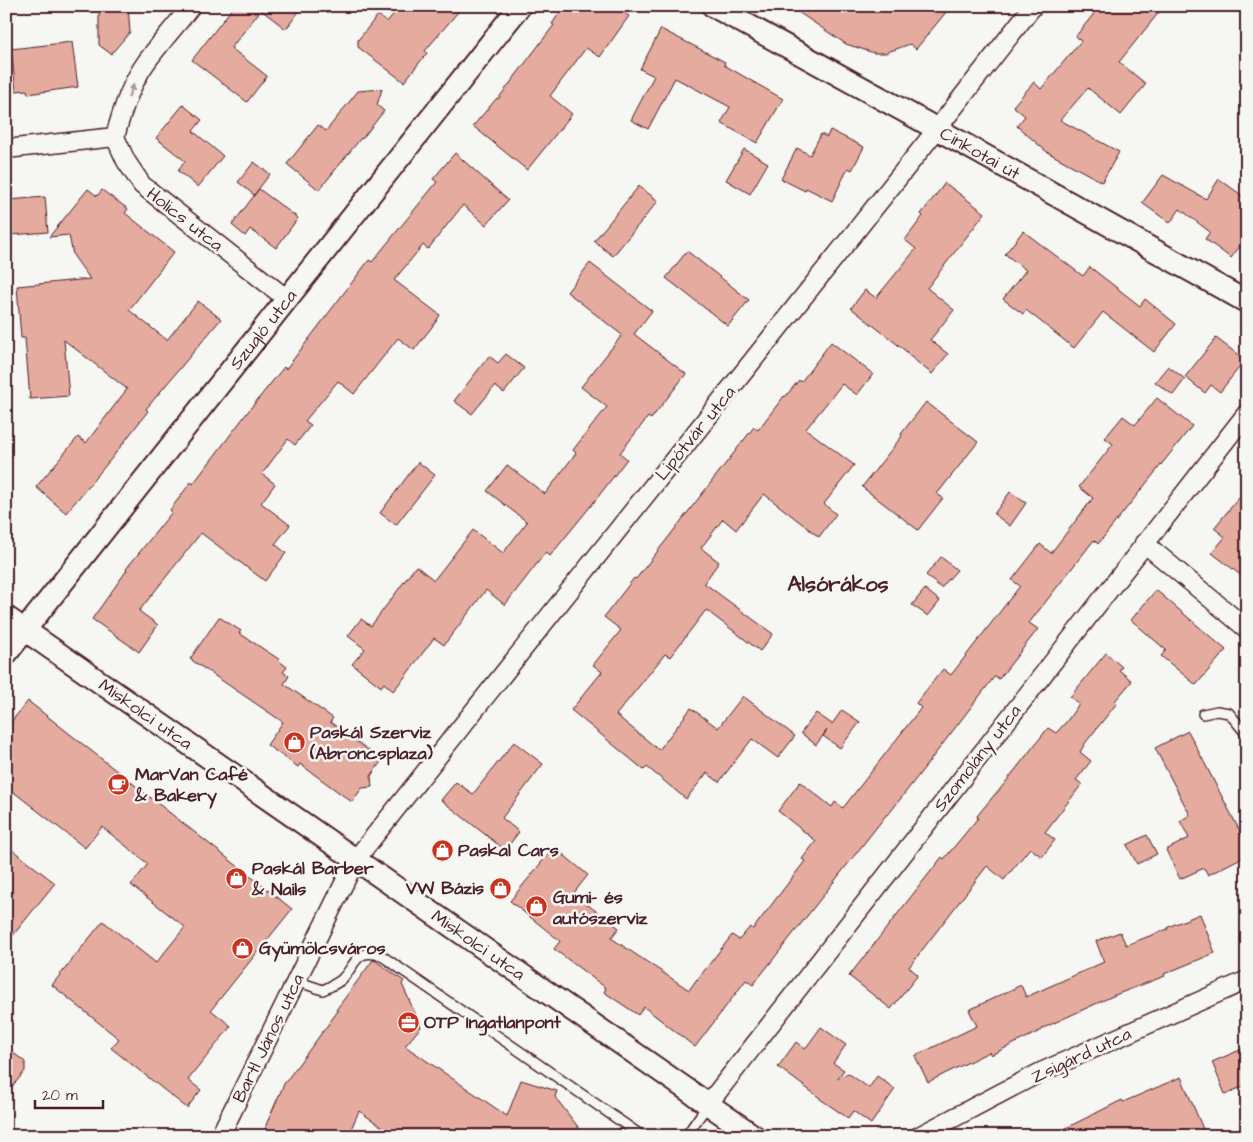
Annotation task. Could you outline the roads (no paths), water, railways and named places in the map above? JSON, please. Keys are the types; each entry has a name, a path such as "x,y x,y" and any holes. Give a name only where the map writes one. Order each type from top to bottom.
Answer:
{"street":[{"path":"6,149 115,137 120,117 144,66 191,6"},
{"name":"Szugló utca","path":"6,654 520,6"},
{"name":"Cinkotai út","path":"713,6 1247,302"},
{"name":"Lipótvár utca","path":"356,859 1033,6"},
{"name":"Holics utca","path":"115,137 126,161 142,185 286,299"},
{"name":"Szomolány utca","path":"709,1103 1247,413"},
{"path":"1144,543 1247,629"},
{"name":"Miskolci utca","path":"6,617 754,1136"},
{"name":"Bartl János utca","path":"220,1136 356,859"},
{"name":"Zsigárd utca","path":"919,1136 1041,1072 1247,980"}],"lane":[{"path":"1203,714 1217,711 1229,713 1247,735"},
{"path":"296,981 323,990 341,980 358,957 373,953 382,956 642,1136"},
{"path":"686,1136 709,1103"}],"place":[{"name":"Paskál Szerviz (Abroncsplaza)","path":"294,742"},
{"name":"MarVan Café & Bakery","path":"119,784"},
{"name":"Paskal Cars","path":"442,850"},
{"name":"Paskál Barber & Nails","path":"236,878"},
{"name":"VW Bázis","path":"500,888"},
{"name":"Gumi- és autószerviz","path":"537,907"},
{"name":"Gyümölcsváros","path":"243,948"},
{"name":"OTP Ingatlanpont","path":"408,1022"}],"district":[{"name":"Alsórákos","path":"838,583"}]}
